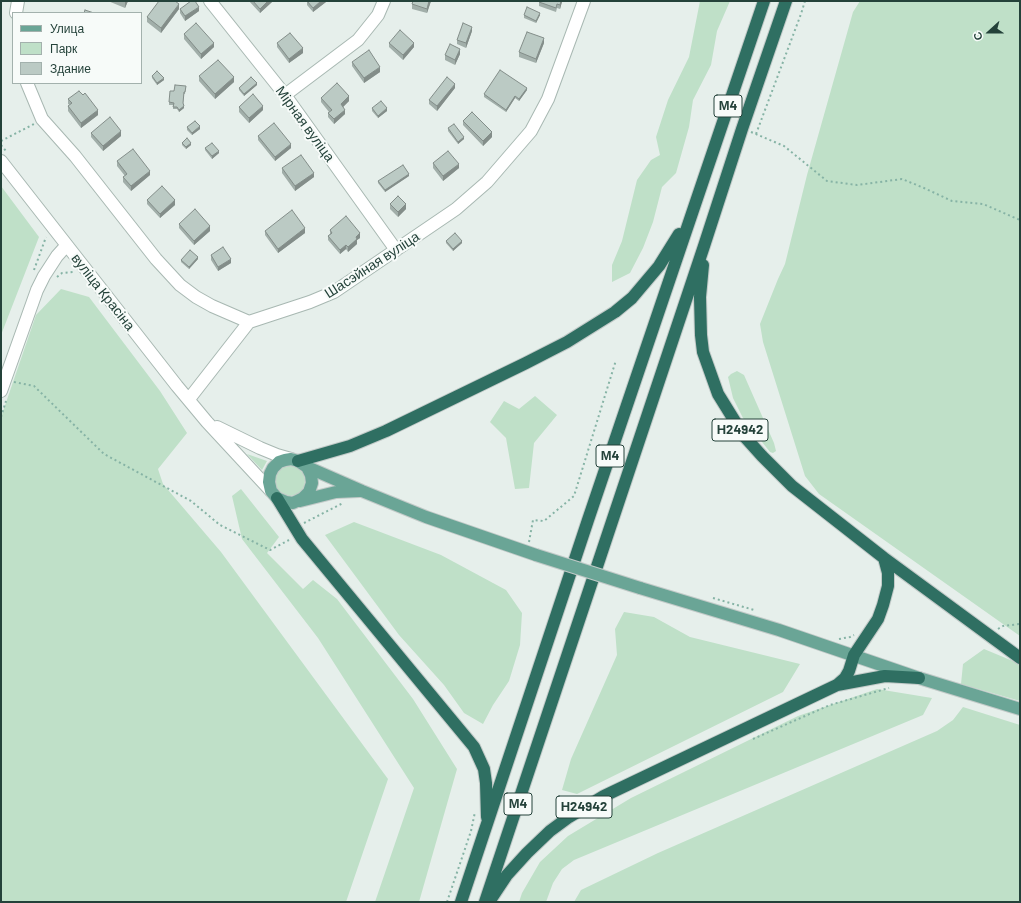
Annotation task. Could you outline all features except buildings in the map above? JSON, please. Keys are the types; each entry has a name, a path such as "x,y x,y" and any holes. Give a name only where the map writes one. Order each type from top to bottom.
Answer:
{"highway":[{"name":"М4","path":"460,902 487,826 692,210 764,1"},
{"name":"М4","path":"485,902 786,1"},
{"path":"299,462 350,446 386,431 567,342 615,312 632,298 659,266 692,210"},
{"name":"Н24942","path":"704,246 700,297 703,352 718,394 744,436 792,486 884,558 1020,658"},
{"path":"274,495 302,539 474,747 484,769 486,783 487,826"},
{"name":"Н24942","path":"837,685 845,678 854,655 878,619 888,586 888,574 884,558"},
{"name":"Н24942","path":"489,902 507,875 550,831 583,808 639,778 837,685 884,676 919,678"}],"main road":[{"path":"362,491 336,492 298,501 286,502 274,495 268,482 273,468 279,462 299,462 362,491 426,517 532,550 640,588 779,630 854,655"},
{"path":"298,501 309,492 312,484 311,475 299,462"},
{"name":"Н24942","path":"854,655 919,678 1020,709"}],"street":[{"path":"16,12 18,1"},
{"name":"Мірная вуліца","path":"210,1 285,95 396,250"},
{"path":"285,95 358,40 378,15 384,1"},
{"name":"Шасэйная вуліца","path":"249,322 310,302 334,292 456,209 487,182 531,131 548,99 584,1"},
{"path":"27,84 42,118 156,260 180,285 196,297 212,306 249,322 189,399"},
{"name":"вуліца Красіна","path":"6,159 66,246 207,422 274,495"},
{"path":"3,385 37,290 44,276 66,246"},
{"name":"вуліца Красіна","path":"207,422 260,448 299,462"}],"path":[{"path":"805,1 756,134 784,146 827,181 857,185 902,180 952,201 983,204 1020,220"},
{"path":"1,141 19,133 42,118"},
{"path":"1,145 6,159"},
{"path":"70,272 80,272"},
{"path":"532,550 533,520 544,522 574,496 616,360"},
{"path":"3,385 34,386 104,454 191,501 220,525 270,550 290,540 288,533"},
{"path":"990,636 1003,626 1020,624"},
{"path":"836,639 850,637 863,629 870,633"},
{"path":"750,740 830,705 894,687"}],"green space":[{"path":"700,1 730,1 717,31 711,65 693,100 689,127 676,173 662,187 653,222 643,248 630,273 612,282 612,265 622,241 637,180 651,160 660,155 656,137 668,100 689,57"},
{"path":"860,1 1020,1 1020,636 819,494 805,476 763,342 760,324 785,264 807,175 853,12"},
{"path":"1,186 39,237 1,335"},
{"path":"61,289 89,297 160,391 187,433 158,469 163,484 221,552 388,779 346,902 1,902 1,417 36,315"},
{"path":"737,371 744,375 774,443 776,451 773,453 770,452 743,418 733,398 728,377"},
{"path":"535,396 557,415 534,443 529,488 515,489 506,438 490,422 504,401 519,409"},
{"path":"247,454 267,461 262,470"},
{"path":"290,466 301,470 305,481 301,492 290,496 279,492 275,481 279,470"},
{"path":"241,489 279,537 267,553 303,589 313,580 337,599 413,699 457,769 419,902 375,902 414,788 318,638 242,539 232,496"},
{"path":"354,522 441,555 506,590 522,613 520,645 509,681 493,705 483,724 464,713 444,685 399,635 325,535"},
{"path":"624,612 654,617 690,637 800,664 783,692 577,794 562,790 571,759 617,655 615,629"},
{"path":"984,649 1020,664 1020,701 961,684 963,664"},
{"path":"877,689 932,698 923,715 574,860 562,869 553,883 546,902 519,902 522,893 540,862 568,836 631,798 798,716"},
{"path":"963,707 1020,725 1020,902 574,902 581,890 658,853 937,731 953,720"}]}
